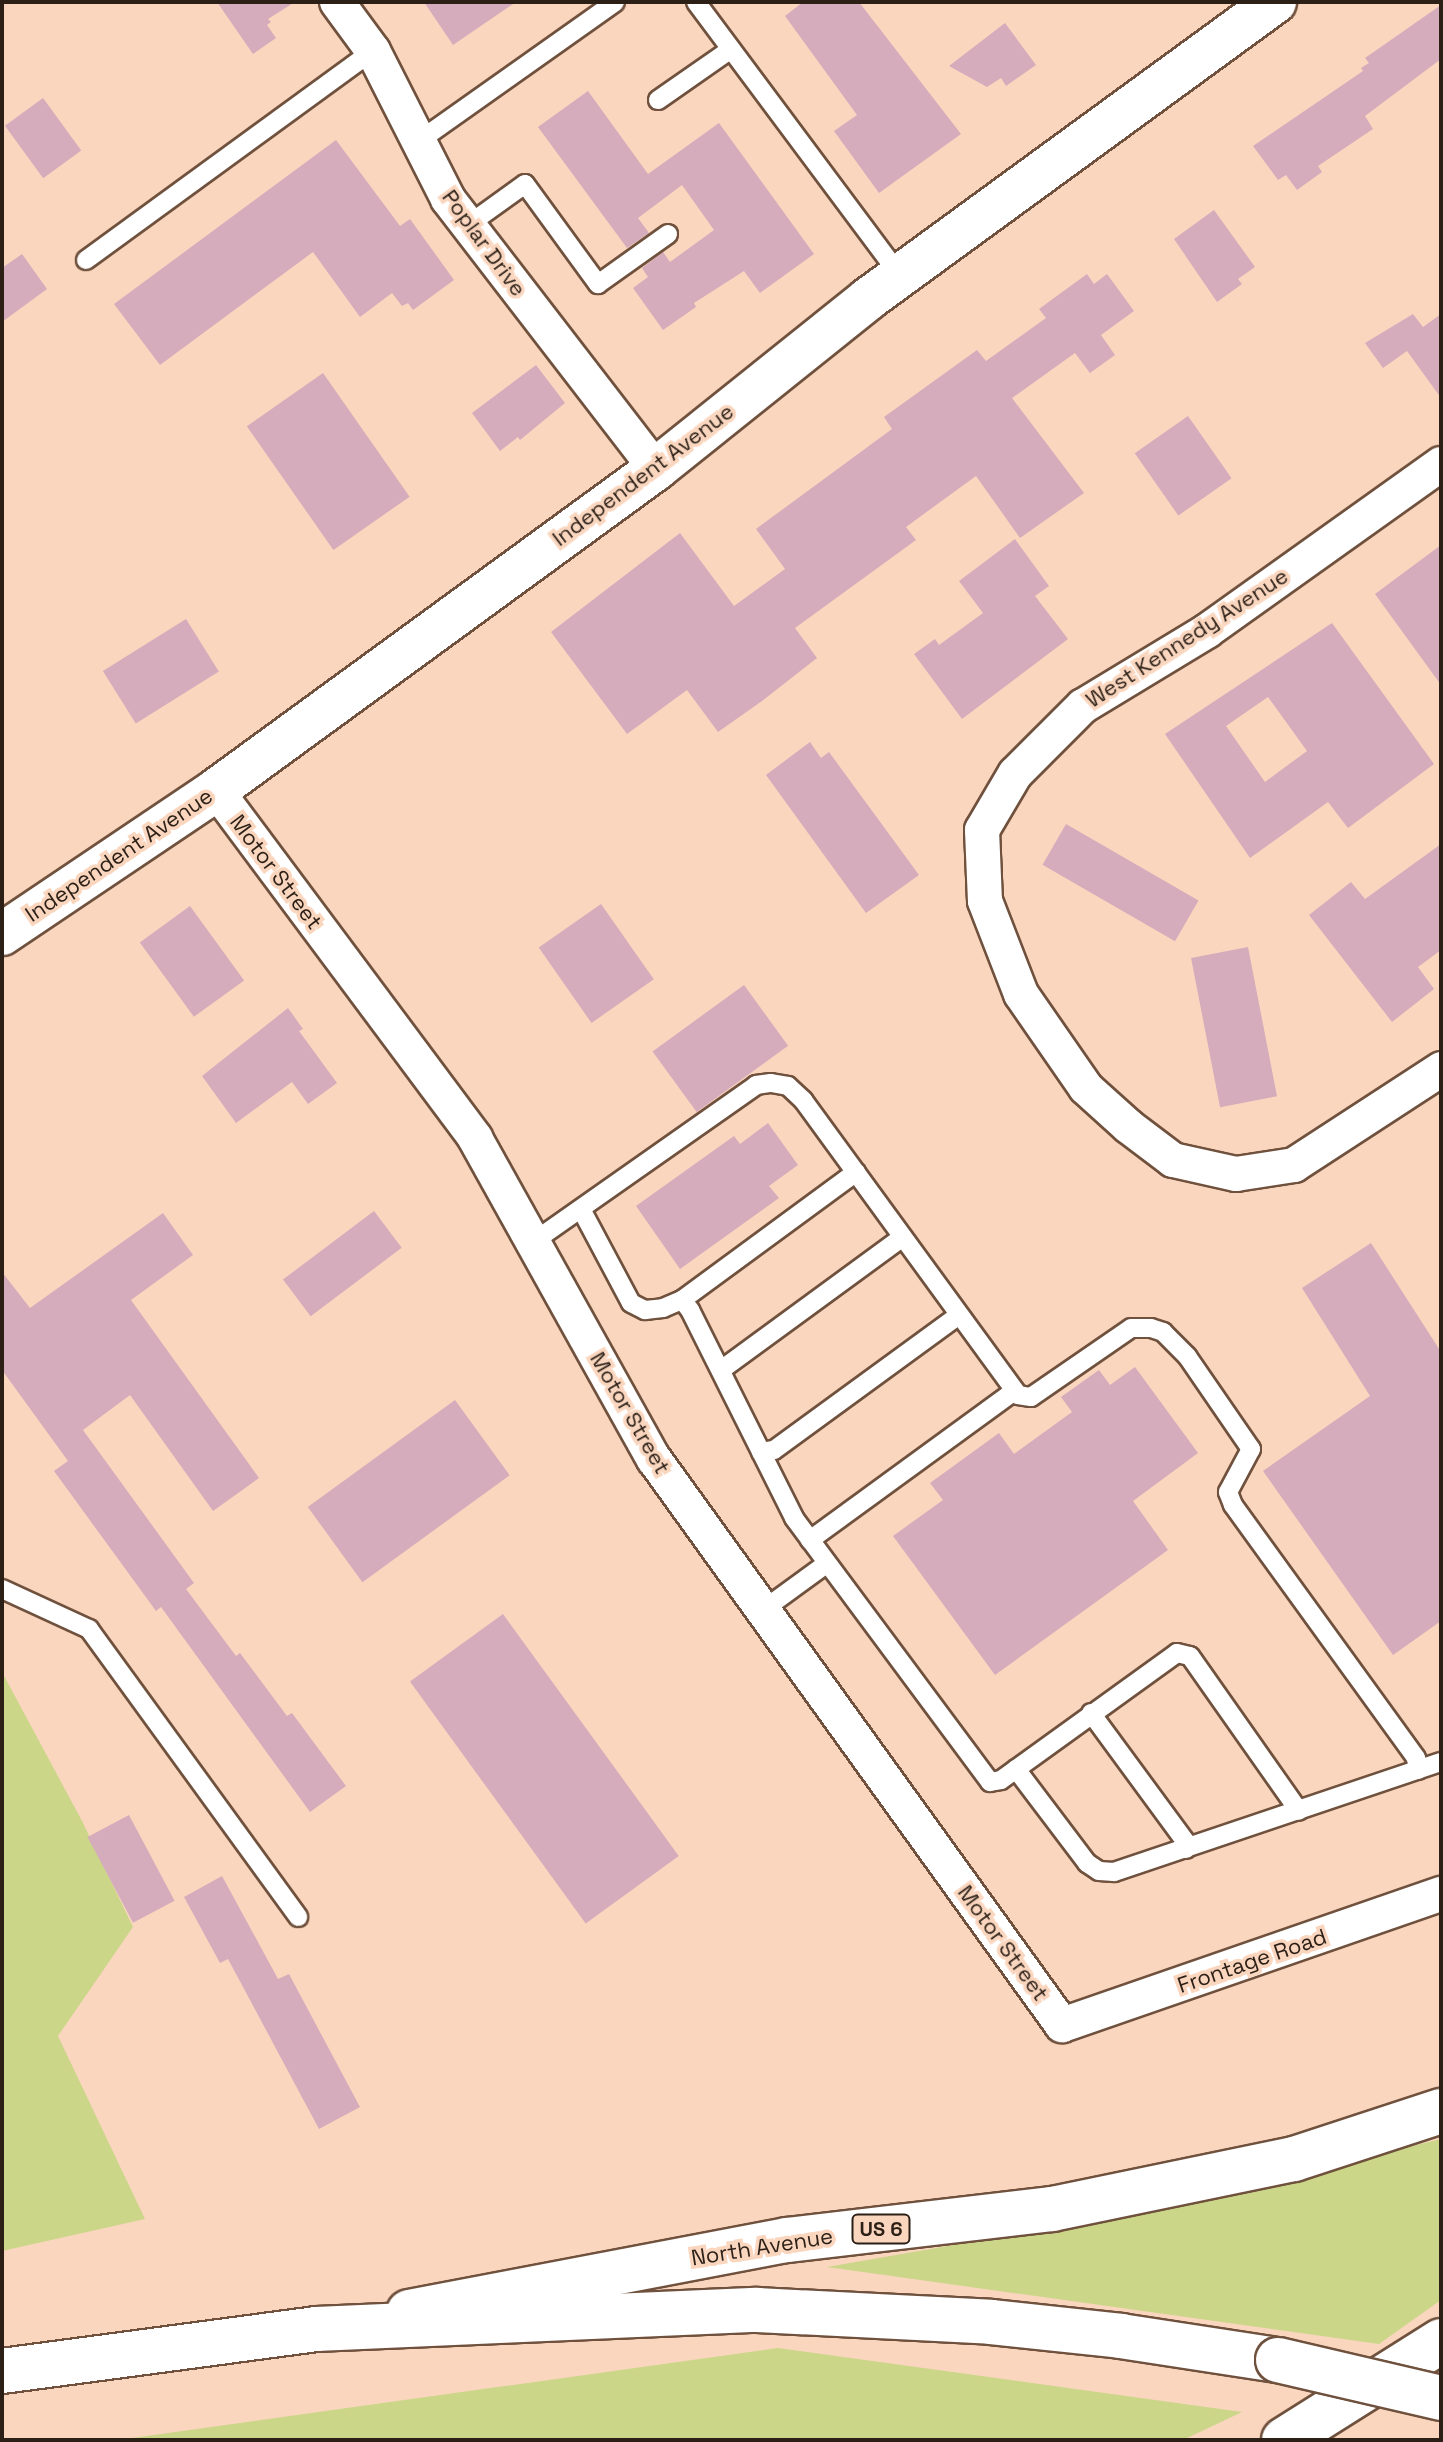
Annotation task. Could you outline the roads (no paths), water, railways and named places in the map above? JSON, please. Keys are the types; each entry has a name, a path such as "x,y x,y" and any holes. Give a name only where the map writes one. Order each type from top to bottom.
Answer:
{"main road":[{"name":"North Avenue","path":"316,2329 787,2240 1052,2209 1294,2159 1441,2111"},
{"path":"2,2371 316,2329 631,2313 757,2310 867,2313 1121,2336 1278,2360 1441,2398"},
{"path":"1284,2440 1441,2341"}],"street":[{"name":"Poplar Drive","path":"337,2 373,51 448,199 656,469"},
{"name":"Independent Avenue","path":"2,934 216,790 656,469 900,276 1267,4"},
{"name":"West Kennedy Avenue","path":"1441,464 1207,631 1083,706 1015,774 982,830 985,901 1021,994 1086,1088 1128,1126 1173,1160 1236,1174 1294,1165 1441,1069"},
{"name":"Motor Street","path":"216,790 475,1138 654,1459 1062,2025"},
{"name":"Frontage Road","path":"1062,2025 1441,1894"}],"lane":[{"path":"419,141 615,2"},
{"path":"696,2 900,276"},
{"path":"658,100 731,49"},
{"path":"86,260 373,51"},
{"path":"468,225 525,184 598,284 668,234"},
{"path":"533,1242 756,1085 771,1083 788,1086 803,1100 1014,1391 1024,1398 1031,1397 1131,1328 1151,1328 1163,1332 1187,1356 1251,1449 1247,1462 1233,1479 1228,1492 1233,1505 1416,1758 1418,1770"},
{"path":"581,1209 631,1303 645,1310 663,1308 682,1300 856,1172"},
{"path":"721,1370 903,1237"},
{"path":"682,1300 721,1370 794,1518 990,1782 1001,1780 1177,1653 1190,1656 1299,1811"},
{"path":"761,1452 774,1450 959,1315"},
{"path":"810,1540 1014,1391"},
{"path":"763,1610 826,1564"},
{"path":"2,1589 89,1629 298,1917"},
{"path":"1091,1713 1185,1841 1186,1849"},
{"path":"1016,1769 1087,1863 1099,1871 1131,1868 1441,1762"}]}
